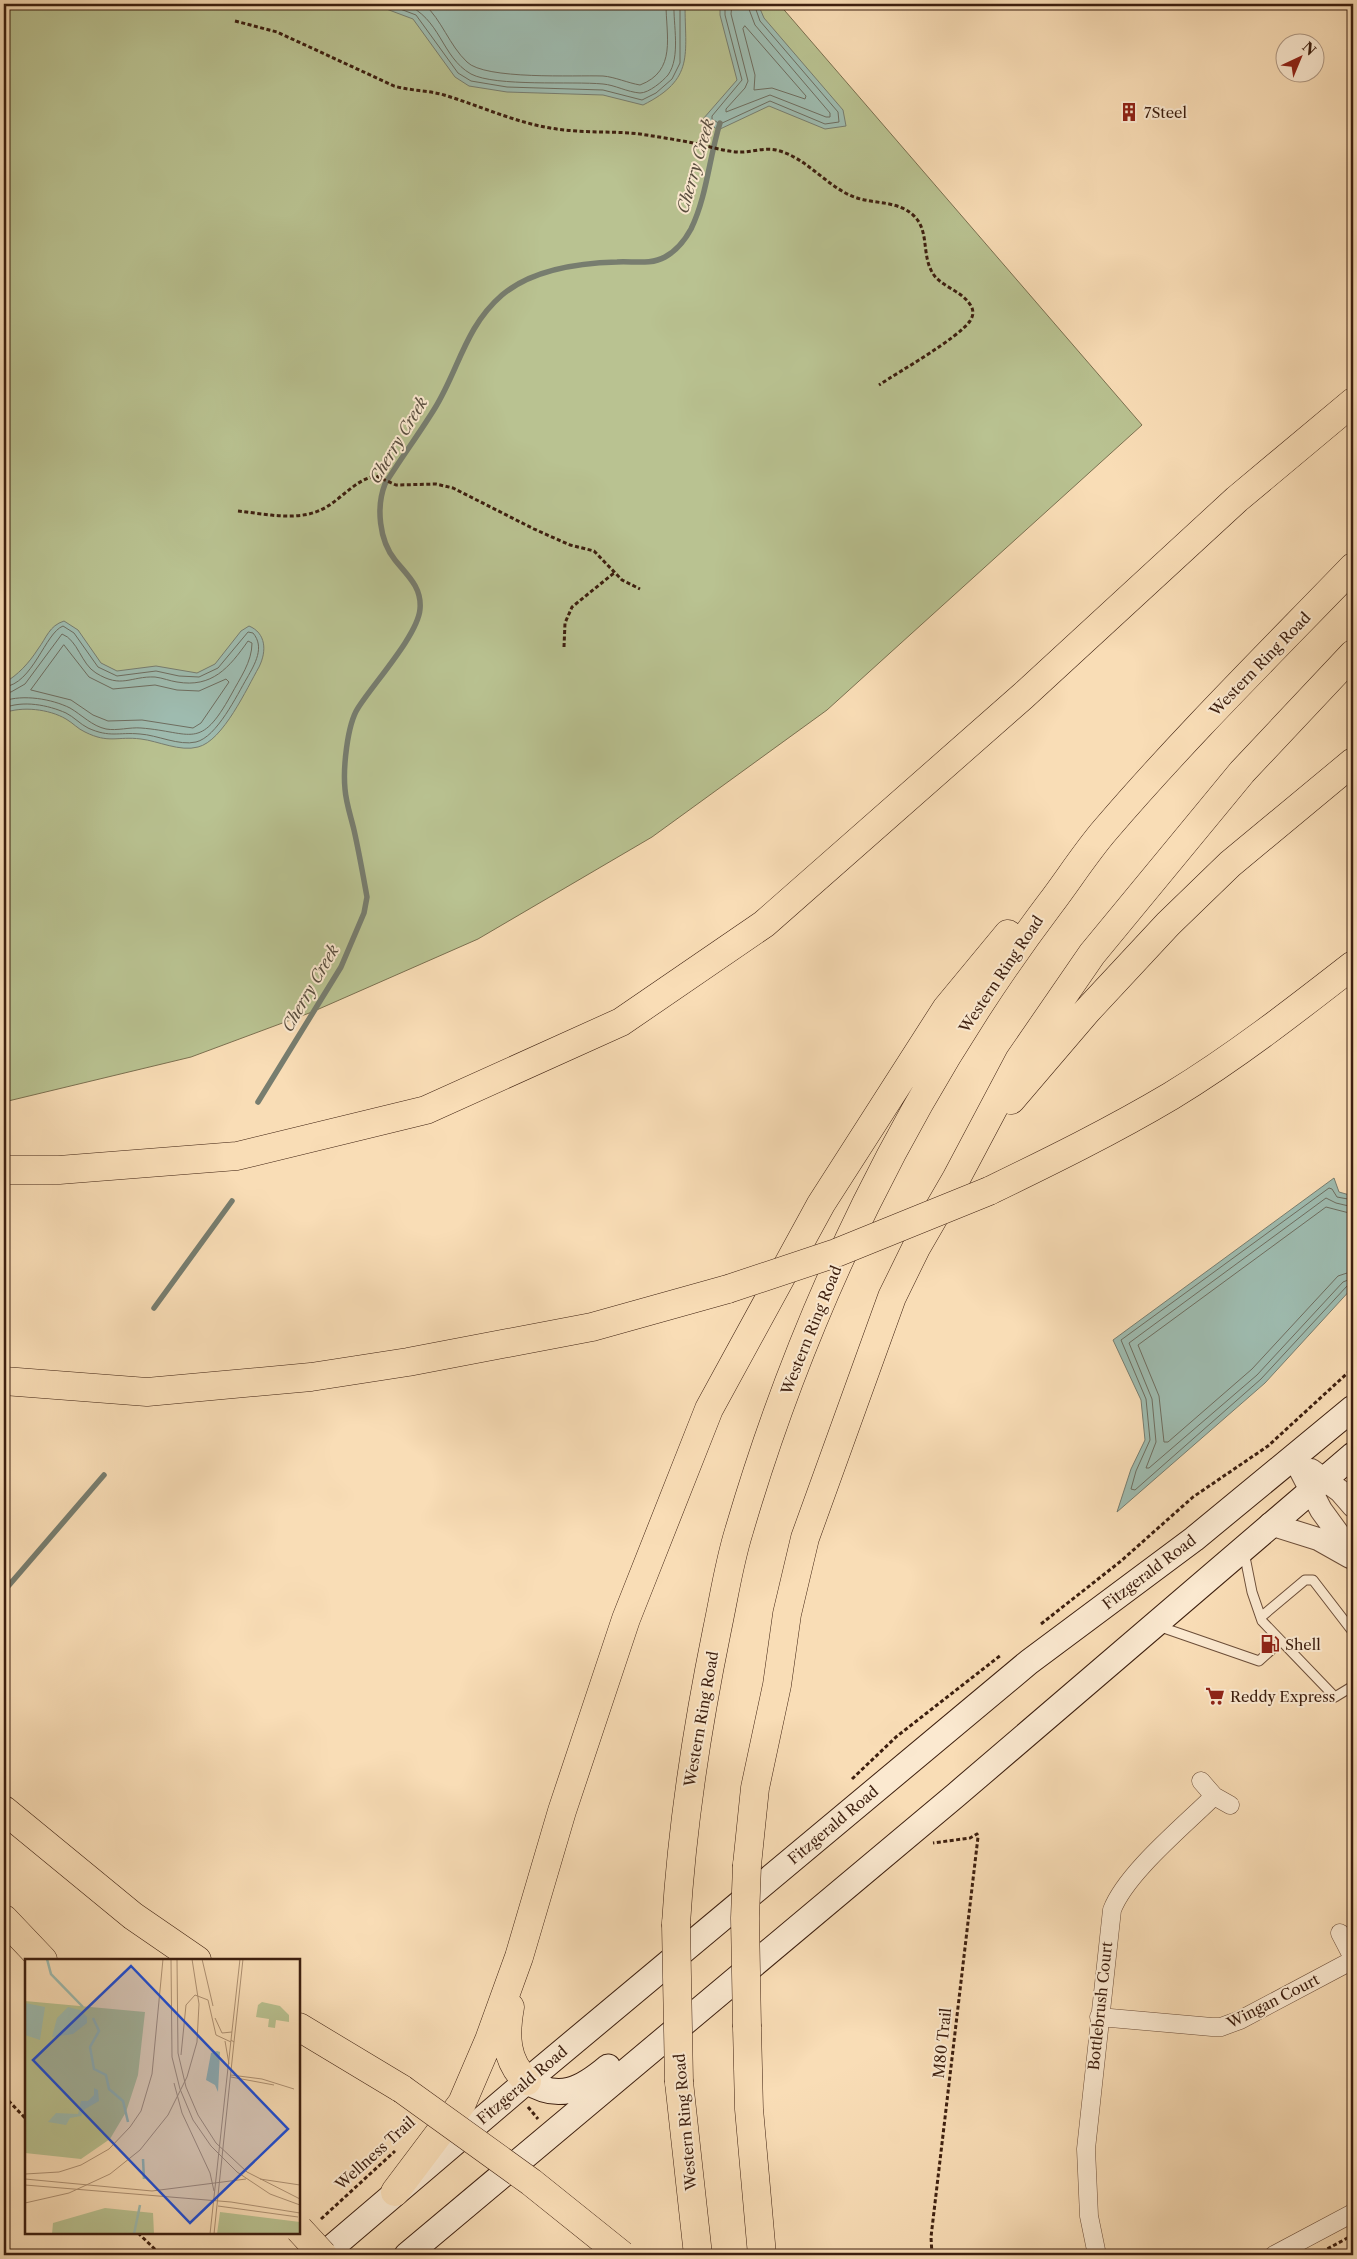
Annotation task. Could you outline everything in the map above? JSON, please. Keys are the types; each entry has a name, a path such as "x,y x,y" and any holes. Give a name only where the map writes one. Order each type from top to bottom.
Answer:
{"highway":[{"path":"4,1170 59,1170 238,1156 426,1110 621,1022 764,924 1022,696 1237,499 1353,402"},
{"name":"Western Ring Road","path":"698,2255 679,2082 676,1924 680,1851 700,1715 738,1534 780,1407 815,1315 856,1223 923,1095 967,1022 1020,944 1105,830 1210,716 1353,567"},
{"path":"762,2255 749,2109 745,1918 746,1866 755,1788 777,1685 787,1614 806,1538 892,1297 916,1248 956,1179 1020,1060 1092,954 1242,772 1353,654"},
{"path":"956,1179 1013,1097 1088,1011 1168,924 1230,864 1353,762"},
{"path":"395,2192 462,2103 489,2040 519,1957 562,1811 626,1620 709,1409 821,1204 946,1009 1029,907 1105,830"},
{"path":"4,1381 147,1392 311,1378 592,1328 728,1290 836,1254 989,1191 1080,1147 1171,1096 1253,1042 1353,965"},
{"path":"4,1810 134,1916 196,1959"},
{"path":"4,1919 42,1959"},
{"path":"519,1957 507,2024 508,2042 514,2067 527,2093"},
{"path":"300,2027 402,2089 531,2182 622,2255"},
{"path":"303,2233 323,2255"}],"main road":[{"name":"Fitzgerald Road","path":"323,2255 395,2192 527,2093 1029,1662 1194,1539 1353,1408"},
{"path":"407,2255 1152,1628 1243,1547 1353,1455"},
{"path":"527,2093 546,2090 565,2092 592,2080 1022,1720 1152,1628"}],"street":[{"path":"1294,1458 1316,1485 1321,1510 1353,1554"},
{"path":"1316,1485 1340,1491 1353,1506"},
{"path":"1270,1524 1318,1539 1353,1559"},
{"path":"1201,1781 1214,1796 1230,1805"},
{"name":"Bottlebrush Court","path":"1097,2255 1089,2216 1085,2164 1109,1927 1116,1900 1134,1876 1214,1796"},
{"name":"Wingan Court","path":"1099,2017 1221,2027 1240,2020 1353,1959 1340,1933"},
{"path":"1274,2255 1353,2213"}],"lane":[{"path":"1243,1547 1252,1592 1261,1619 1335,1697 1353,1686"},
{"path":"1261,1619 1305,1580 1313,1580 1353,1632"},
{"path":"1152,1628 1260,1661 1281,1641"}],"path":[{"path":"235,21 277,32 394,86 412,91 424,90 445,95 526,123 565,130 640,134 735,152 773,149 787,153 843,191 857,198 894,205 907,210 919,221 931,270 942,283 970,303 973,314 970,321 958,333 879,385"},
{"path":"238,511 298,516 314,513 370,477 379,477 396,486 436,484 453,488 534,530 570,545 594,551 622,580 640,589"},
{"path":"564,647 565,623 572,607 614,573"},
{"name":"M80 Trail","path":"932,2255 932,2227 973,1864 978,1841 977,1834"},
{"path":"527,2093 539,2120"},
{"path":"4,2096 25,2119"},
{"name":"Wellness Trail","path":"285,2255 303,2233 400,2147"},
{"path":"139,2234 161,2255"},
{"path":"1316,2255 1353,2235"}],"green space":[{"path":"4,4 779,4 1142,425 827,710 652,837 478,939 312,1012 191,1057 4,1102"}],"water":[{"path":"373,4 685,4 686,38 684,64 672,85 643,105 603,95 507,92 469,86 455,77 413,19"},
{"path":"720,4 758,4 764,18 843,110 846,126 825,129 769,106 718,130 703,119 737,80 720,15"},
{"path":"64,621 78,630 101,663 117,671 156,666 197,673 215,664 241,631 249,626 255,629 262,638 264,649 262,661 225,725 207,743 198,747 184,748 133,738 100,738 82,731 59,716 44,711 27,709 4,713 4,683 27,664 49,632"},
{"path":"1334,1178 1339,1192 1353,1196 1353,1287 1265,1383 1117,1512 1131,1469 1145,1440 1141,1400 1113,1340"}],"waterway":[{"name":"Cherry Creek","path":"258,1102 341,967 364,913 367,897 345,789 345,759 351,725 358,708 412,632 420,609 419,594 409,576 390,552 382,533 380,513 385,484 435,408 479,321 489,307 502,295 528,279 556,269 587,264 654,261 669,255 680,245 691,229 701,203 720,123"},
{"name":"Cherry Creek","path":"154,1308 232,1201"},
{"name":"Cherry Creek","path":"4,1591 104,1475"}],"place":[{"name":"7Steel","path":"1129,112"},
{"name":"Shell","path":"1270,1644"},
{"name":"Reddy Express","path":"1215,1696"}]}
